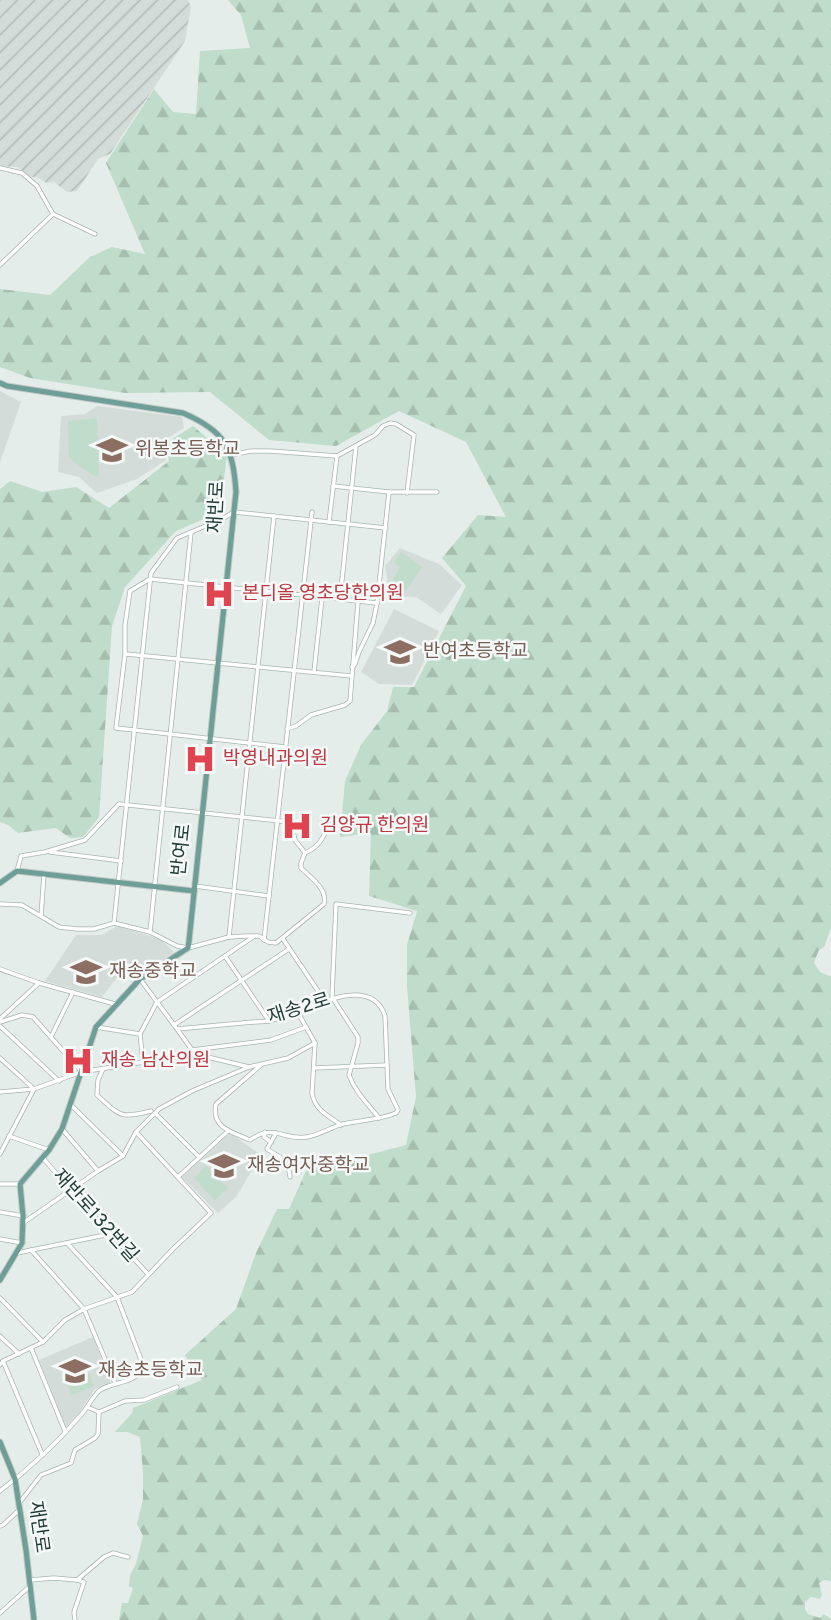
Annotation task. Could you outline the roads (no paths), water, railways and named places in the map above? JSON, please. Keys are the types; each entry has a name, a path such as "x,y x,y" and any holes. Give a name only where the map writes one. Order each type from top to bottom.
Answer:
{"main road":[{"name":"재반로","path":"0,383 183,413 199,420 224,440 234,465 236,492 202,812"},
{"name":"반여로","path":"194,889 202,812"},
{"path":"0,883 17,871 194,889 190,941 187,947 140,979 96,1027 62,1129 43,1158 20,1184 22,1243 0,1280"},
{"name":"재반로","path":"0,1442 15,1479 34,1620"}],"street":[{"path":"0,176 3,169 22,173 37,186 53,214 95,234"},
{"path":"0,265 53,214"},
{"path":"231,455 270,451 337,456 375,435 383,426 396,424 414,435 407,493"},
{"path":"340,599 356,446"},
{"path":"329,522 337,456"},
{"path":"334,486 389,492 438,492"},
{"path":"352,667 373,623 389,492"},
{"path":"114,923 151,573 177,538 234,512 386,528"},
{"path":"264,940 312,512"},
{"path":"229,937 274,516"},
{"path":"150,932 191,532"},
{"path":"286,747 116,728 130,590 150,579 377,603"},
{"path":"314,672 322,597"},
{"path":"287,729 296,726 310,715 345,705 350,701 358,601"},
{"path":"125,654 351,676"},
{"path":"17,871 21,856 85,840 119,804 289,822 295,840 305,853"},
{"path":"0,904 22,905 59,927 94,929 114,923 150,932 177,946 187,947 229,937 255,936 268,943 276,943 324,904 324,891 301,868 305,853 321,842 328,822"},
{"path":"45,852 121,861"},
{"path":"41,916 44,874"},
{"path":"194,889 269,896"},
{"path":"261,1065 216,1104 217,1121 250,1140 265,1132 309,1137 341,1125 380,1118 354,1087 349,1075 358,1037 332,997 336,904 410,914"},
{"path":"143,1062 140,1034 156,1002 255,936"},
{"path":"283,939 324,1000"},
{"path":"176,1027 289,949"},
{"path":"225,956 269,1021"},
{"path":"0,969 117,1005"},
{"path":"140,979 193,1052 249,1067"},
{"path":"0,1022 39,983"},
{"path":"51,1037 73,992"},
{"name":"재송2로","path":"176,1027 269,1021 332,997 361,996 378,1004 384,1016 388,1089 398,1110 393,1115 380,1118"},
{"path":"298,1011 315,1043 312,1093 317,1108 341,1125"},
{"path":"0,1022 22,1015 37,1021 82,1072"},
{"path":"0,1022 59,1080"},
{"path":"96,1027 140,1034"},
{"path":"0,1092 34,1089 82,1072 271,1040 306,1027"},
{"path":"104,1068 97,1080 97,1095 117,1113 130,1116 153,1112 192,1091 249,1067 288,1058 315,1043"},
{"path":"1,1061 34,1089"},
{"path":"314,1068 387,1065"},
{"path":"0,1152 34,1089"},
{"path":"71,1105 123,1156"},
{"path":"0,1212 23,1219 71,1191 123,1156 136,1132 153,1112"},
{"path":"153,1112 199,1157"},
{"path":"62,1129 98,1171"},
{"path":"178,1177 229,1130"},
{"path":"42,1454 2,1363 43,1342 65,1320 84,1309 132,1292 211,1213 136,1132"},
{"path":"265,1132 264,1137 271,1142"},
{"path":"276,1133 267,1149 286,1161 290,1177"},
{"path":"9,1136 49,1150"},
{"name":"재반로132번길","path":"43,1158 148,1274"},
{"path":"0,1184 20,1184"},
{"path":"18,1253 110,1234"},
{"path":"0,1239 22,1243"},
{"path":"0,1491 82,1415 91,1399 102,1389 129,1380 145,1370 117,1297 67,1243"},
{"path":"31,1250 84,1309 115,1383"},
{"path":"0,1265 8,1267"},
{"path":"0,1298 43,1342"},
{"path":"0,1336 19,1354"},
{"path":"31,1348 65,1432"},
{"path":"87,1407 99,1412 115,1404 144,1400 177,1387"},
{"path":"0,1526 4,1525 20,1506 41,1475 71,1463 75,1450 98,1434 99,1412"},
{"path":"77,1580 104,1557 113,1553 128,1557"},
{"path":"0,1613 30,1583 54,1578 77,1580 84,1582 74,1612 75,1620"}],"place":[{"name":"위봉초등학교","path":"112,450"},
{"name":"본디올 영초당한의원","path":"219,594"},
{"name":"반여초등학교","path":"400,652"},
{"name":"박영내과의원","path":"200,759"},
{"name":"김양규 한의원","path":"297,826"},
{"name":"재송중학교","path":"86,972"},
{"name":"재송 남산의원","path":"78,1061"},
{"name":"재송여자중학교","path":"224,1166"},
{"name":"재송초등학교","path":"75,1371"}]}
